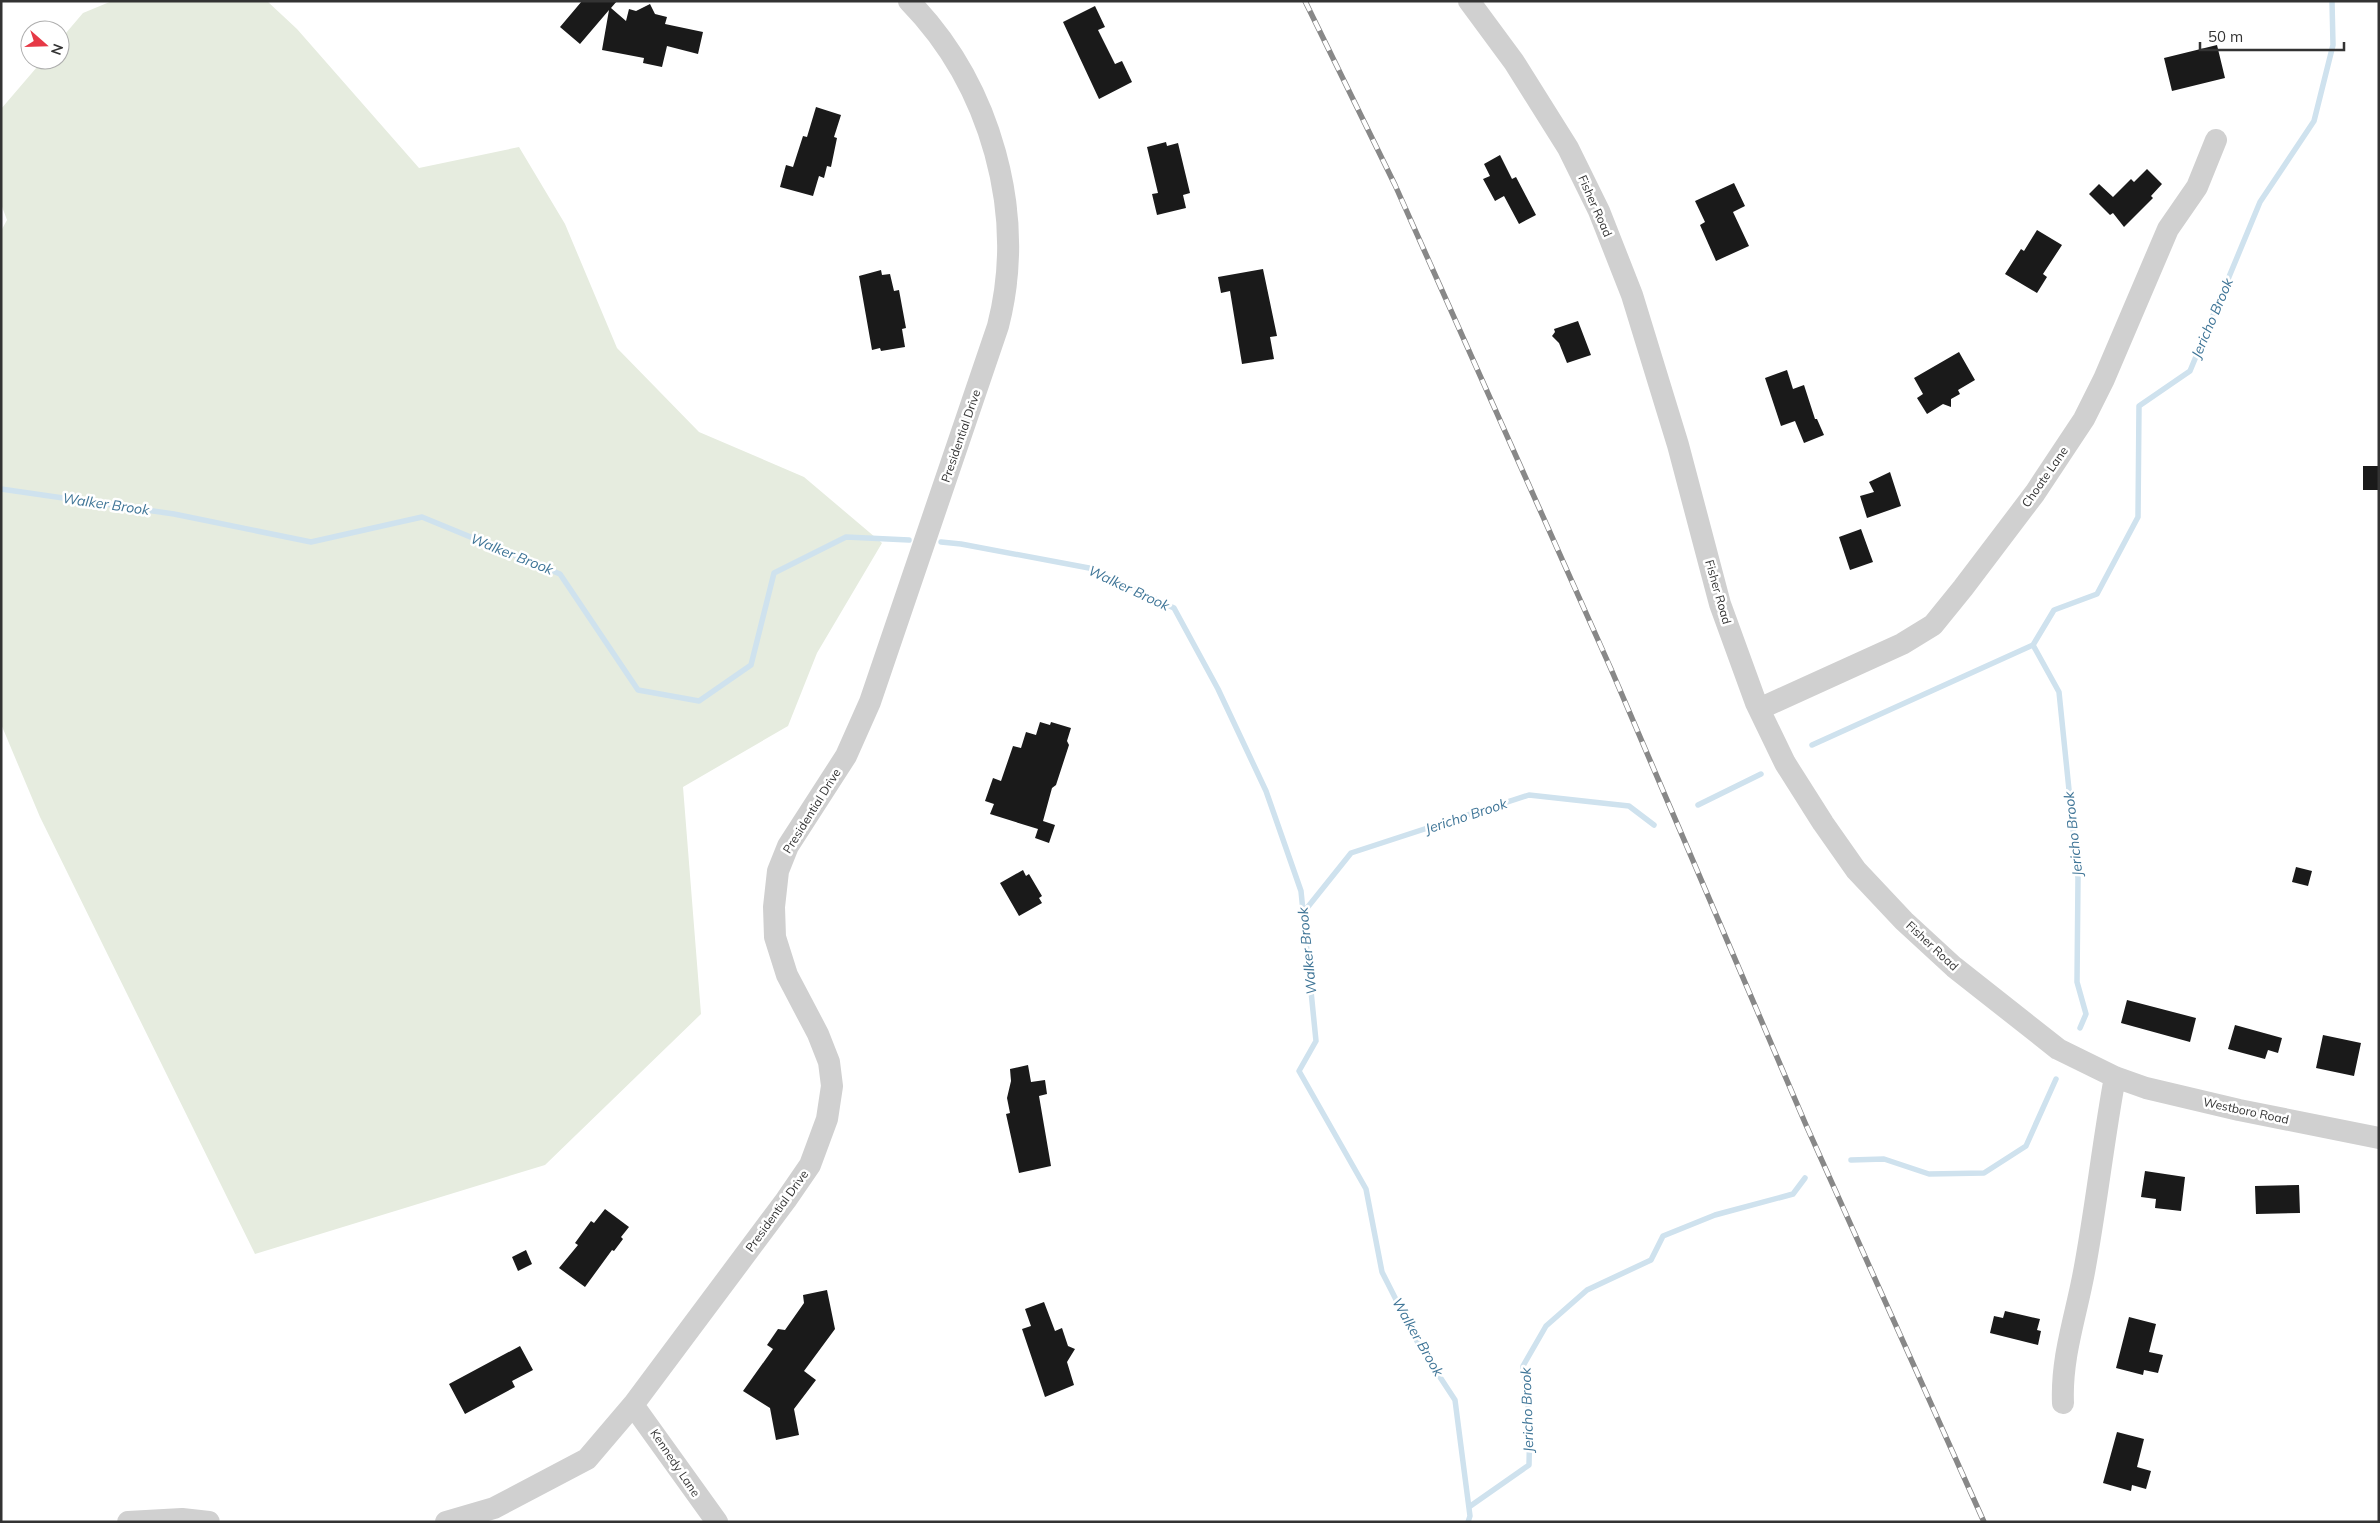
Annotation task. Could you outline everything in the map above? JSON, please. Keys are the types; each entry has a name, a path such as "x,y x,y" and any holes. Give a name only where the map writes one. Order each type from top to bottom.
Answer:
{"street":[{"name":"Presidential Drive","path":"446,1522 494,1508 587,1459 634,1405 805,1172 827,1119 832,1086 829,1062 818,1034 787,975 775,937 774,907 778,871 788,846 846,756 870,702 998,326 1006,296 1009,245 995,147 988,128 954,57 922,14 909,1"},
{"name":"Fisher Road","path":"1469,1 1514,62 1563,140 1599,211 1632,295 1678,445 1720,604 1760,709 1785,763 1822,824 1856,870 1904,921 1954,968 2058,1049 2115,1077"},
{"name":"Choate Lane","path":"1760,709 1902,644 1933,625 1939,618 2035,493 2084,419 2104,379 2168,229 2197,186 2216,140"},
{"name":"Westboro Road","path":"2115,1077 2186,1099 2379,1138"},
{"path":"2063,1403 2062,1382 2068,1342 2084,1274 2115,1077"},
{"name":"Kennedy Lane","path":"634,1405 717,1522"},
{"path":"128,1522 182,1519 209,1522"}],"shaded area":[{"path":"112,1 267,1 297,29 419,168 519,147 565,224 617,348 699,432 804,477 882,543 817,653 788,726 683,787 701,1014 545,1165 255,1254 40,817 1,724 1,231 7,220 1,204 1,109 34,70 70,70 70,28 83,13"}],"building":[{"path":"582,1 617,1 611,8 626,21 629,9 636,11 650,4 655,14 667,17 665,24 703,32 698,54 667,46 662,67 643,63 644,58 602,50 609,10 580,44 560,27"},
{"path":"1095,6 1105,27 1098,30 1115,64 1122,61 1132,82 1099,99 1063,22"},
{"path":"2217,45 2225,78 2172,91 2164,58"},
{"path":"816,107 841,115 834,137 837,138 831,167 827,166 824,178 819,176 813,196 780,187 786,165 793,167 803,136 807,137"},
{"path":"1166,142 1167,146 1178,143 1190,193 1183,195 1186,208 1157,215 1152,194 1158,193 1147,147"},
{"path":"1500,155 1512,179 1516,177 1536,215 1519,224 1504,196 1495,201 1483,179 1490,176 1484,164"},
{"path":"2147,169 2162,184 2151,196 2153,198 2124,227 2113,213 2110,215 2089,194 2099,184 2113,197 2131,179 2134,182"},
{"path":"1734,183 1745,206 1733,212 1749,246 1716,261 1700,225 1705,222 1695,201"},
{"path":"2037,230 2062,245 2043,274 2047,277 2037,293 2005,274 2021,249 2024,251"},
{"path":"1263,269 1277,336 1270,337 1274,359 1242,364 1230,291 1221,293 1218,277"},
{"path":"881,270 882,275 890,274 894,291 899,290 906,328 902,329 905,347 881,351 880,348 872,350 859,276"},
{"path":"1578,321 1591,355 1567,363 1559,343 1552,336 1555,332 1554,329"},
{"path":"1959,352 1975,380 1958,390 1960,394 1951,399 1951,407 1943,404 1927,414 1917,398 1923,394 1914,378"},
{"path":"1787,370 1793,389 1804,385 1815,419 1817,419 1824,435 1804,443 1795,421 1781,426 1765,378"},
{"path":"2363,466 2379,466 2379,490 2363,490"},
{"path":"1890,472 1901,506 1867,518 1860,496 1874,492 1869,482"},
{"path":"1861,529 1873,562 1850,570 1839,537"},
{"path":"1040,722 1050,725 1051,722 1071,728 1067,741 1069,745 1056,785 1052,788 1043,821 1055,825 1049,843 1035,838 1038,829 990,814 994,804 985,801 993,778 1001,781 1013,746 1021,748 1026,732 1036,735"},
{"path":"2296,867 2312,871 2308,886 2292,882"},
{"path":"1023,870 1026,876 1029,874 1042,896 1039,898 1042,903 1019,916 1000,883"},
{"path":"2127,1000 2196,1018 2190,1042 2121,1023"},
{"path":"2235,1025 2282,1038 2278,1053 2268,1050 2265,1059 2228,1049"},
{"path":"2323,1035 2361,1043 2354,1076 2316,1068"},
{"path":"1028,1065 1031,1082 1045,1080 1047,1094 1039,1096 1051,1166 1019,1173 1006,1114 1010,1113 1007,1098 1011,1081 1010,1069"},
{"path":"2145,1171 2185,1177 2181,1211 2155,1208 2156,1199 2141,1197"},
{"path":"2299,1185 2300,1213 2256,1214 2255,1186"},
{"path":"605,1209 629,1227 621,1237 623,1239 614,1251 612,1250 585,1287 559,1268 578,1245 575,1243 591,1221 594,1223"},
{"path":"526,1250 532,1264 518,1271 512,1257"},
{"path":"827,1290 835,1329 804,1371 816,1380 794,1409 799,1435 776,1440 770,1408 743,1391 773,1349 767,1345 778,1329 785,1330 804,1303 803,1295"},
{"path":"1044,1302 1055,1331 1062,1328 1068,1346 1075,1349 1067,1362 1074,1385 1045,1397 1022,1329 1031,1326 1025,1309"},
{"path":"2005,1311 2040,1319 2037,1330 2041,1331 2038,1345 1990,1333 1994,1316 2003,1318"},
{"path":"2129,1317 2156,1324 2149,1352 2163,1355 2158,1373 2144,1370 2143,1375 2116,1368"},
{"path":"520,1346 533,1370 512,1381 515,1387 465,1414 449,1384"},
{"path":"2117,1432 2144,1439 2137,1467 2151,1471 2146,1489 2132,1485 2131,1491 2103,1483"}],"waterway":[{"name":"Jericho Brook","path":"2080,1028 2086,1014 2077,982 2078,878 2059,692 2033,645 2054,610 2097,594 2138,517 2139,406 2190,371 2260,202 2314,121 2333,45 2332,1"},
{"name":"Walker Brook","path":"1,489 174,514 311,542 422,517 560,574 638,690 699,701 751,665 774,573 846,537 909,540"},
{"name":"Walker Brook","path":"941,542 1089,568 1174,608 1218,689 1266,791 1301,891 1316,1041 1299,1071 1366,1189 1382,1272 1419,1345 1455,1400 1470,1516 1468,1522"},
{"name":"Jericho Brook","path":"1812,745 2033,645"},
{"name":"Jericho Brook","path":"1698,805 1761,774"},
{"name":"Jericho Brook","path":"1303,913 1351,853 1529,795 1629,806 1654,825"},
{"name":"Jericho Brook","path":"1851,1160 1884,1159 1929,1174 1984,1173 2026,1146 2056,1079"},
{"name":"Jericho Brook","path":"1469,1507 1529,1465 1530,1420 1523,1366 1546,1326 1587,1290 1651,1260 1663,1236 1715,1215 1793,1194 1805,1178"}],"railway":[{"path":"1305,1 1395,185 1611,669 1806,1125 1984,1522"}]}
